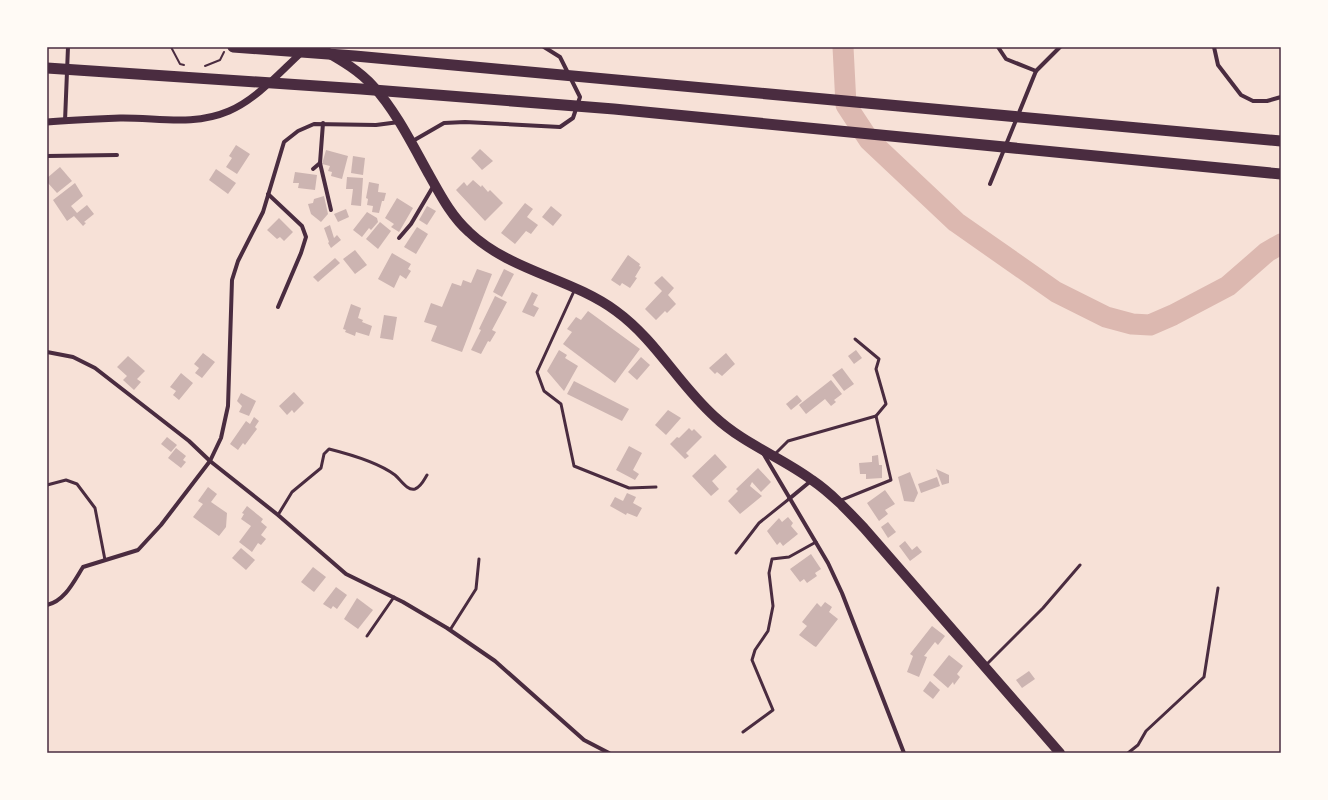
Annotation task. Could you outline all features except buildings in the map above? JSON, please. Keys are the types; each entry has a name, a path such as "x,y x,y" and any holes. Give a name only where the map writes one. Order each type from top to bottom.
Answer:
{"highway":[{"path":"233,47 355,56 1281,141"},
{"path":"47,68 361,89 614,109 1281,174"}],"main road":[{"path":"318,47 347,64 373,86 399,122 454,216 468,232 484,245 509,259 598,299 637,328 715,417 760,450 813,480 838,501 864,528 1060,753"}],"street":[{"path":"64,121 68,47"},
{"path":"47,122 124,118 188,121 210,118 230,110 251,98 308,47"},
{"path":"411,142 444,124 464,122 560,127 573,118 580,97 560,57 544,47"},
{"path":"998,47 1006,59 1036,71"},
{"path":"990,184 1036,71 1060,47"},
{"path":"1214,47 1218,65 1241,95 1253,101 1266,101 1281,97"},
{"path":"47,605 53,604 69,590 83,567 138,550 161,525 210,462 221,438 228,406 232,280 238,262 263,212 284,142 298,131 314,124 376,125 399,122"},
{"path":"323,124 320,163 331,210"},
{"path":"47,156 117,155"},
{"path":"313,169 320,163"},
{"path":"399,238 411,224 434,184"},
{"path":"268,194 302,226 306,237 301,253 278,307"},
{"path":"47,352 72,357 96,368 189,441 210,462 278,515 346,574 394,597 450,630 495,662 584,740 609,753"},
{"path":"760,450 816,542 842,593 904,753"},
{"path":"789,499 813,480"}],"lane":[{"path":"575,289 537,372 544,391 561,404 574,466 629,488 656,487"},
{"path":"773,456 788,441 876,416 886,404 876,369 879,359 855,339"},
{"path":"838,501 891,480 876,416"},
{"path":"278,515 292,492 320,468 324,454 329,449 346,453 382,468 394,474 408,488 414,489 420,486 427,475"},
{"path":"47,485 66,480 77,484 95,508 105,560"},
{"path":"736,553 759,523 789,499"},
{"path":"743,732 772,710 752,660 755,650 768,631 773,606 769,573 772,559 789,557 816,542"},
{"path":"450,630 476,589 479,559"},
{"path":"985,666 1043,608 1080,565"},
{"path":"1128,753 1138,745 1146,731 1204,677 1218,588"},
{"path":"367,636 394,597"}],"path":[{"path":"171,47 180,64 186,66"},
{"path":"203,67 220,60 226,47"}],"waterway":[{"path":"843,47 846,105 869,140 956,222 1056,292 1106,317 1132,324 1150,325 1173,315 1228,286 1267,252 1281,244"}]}
